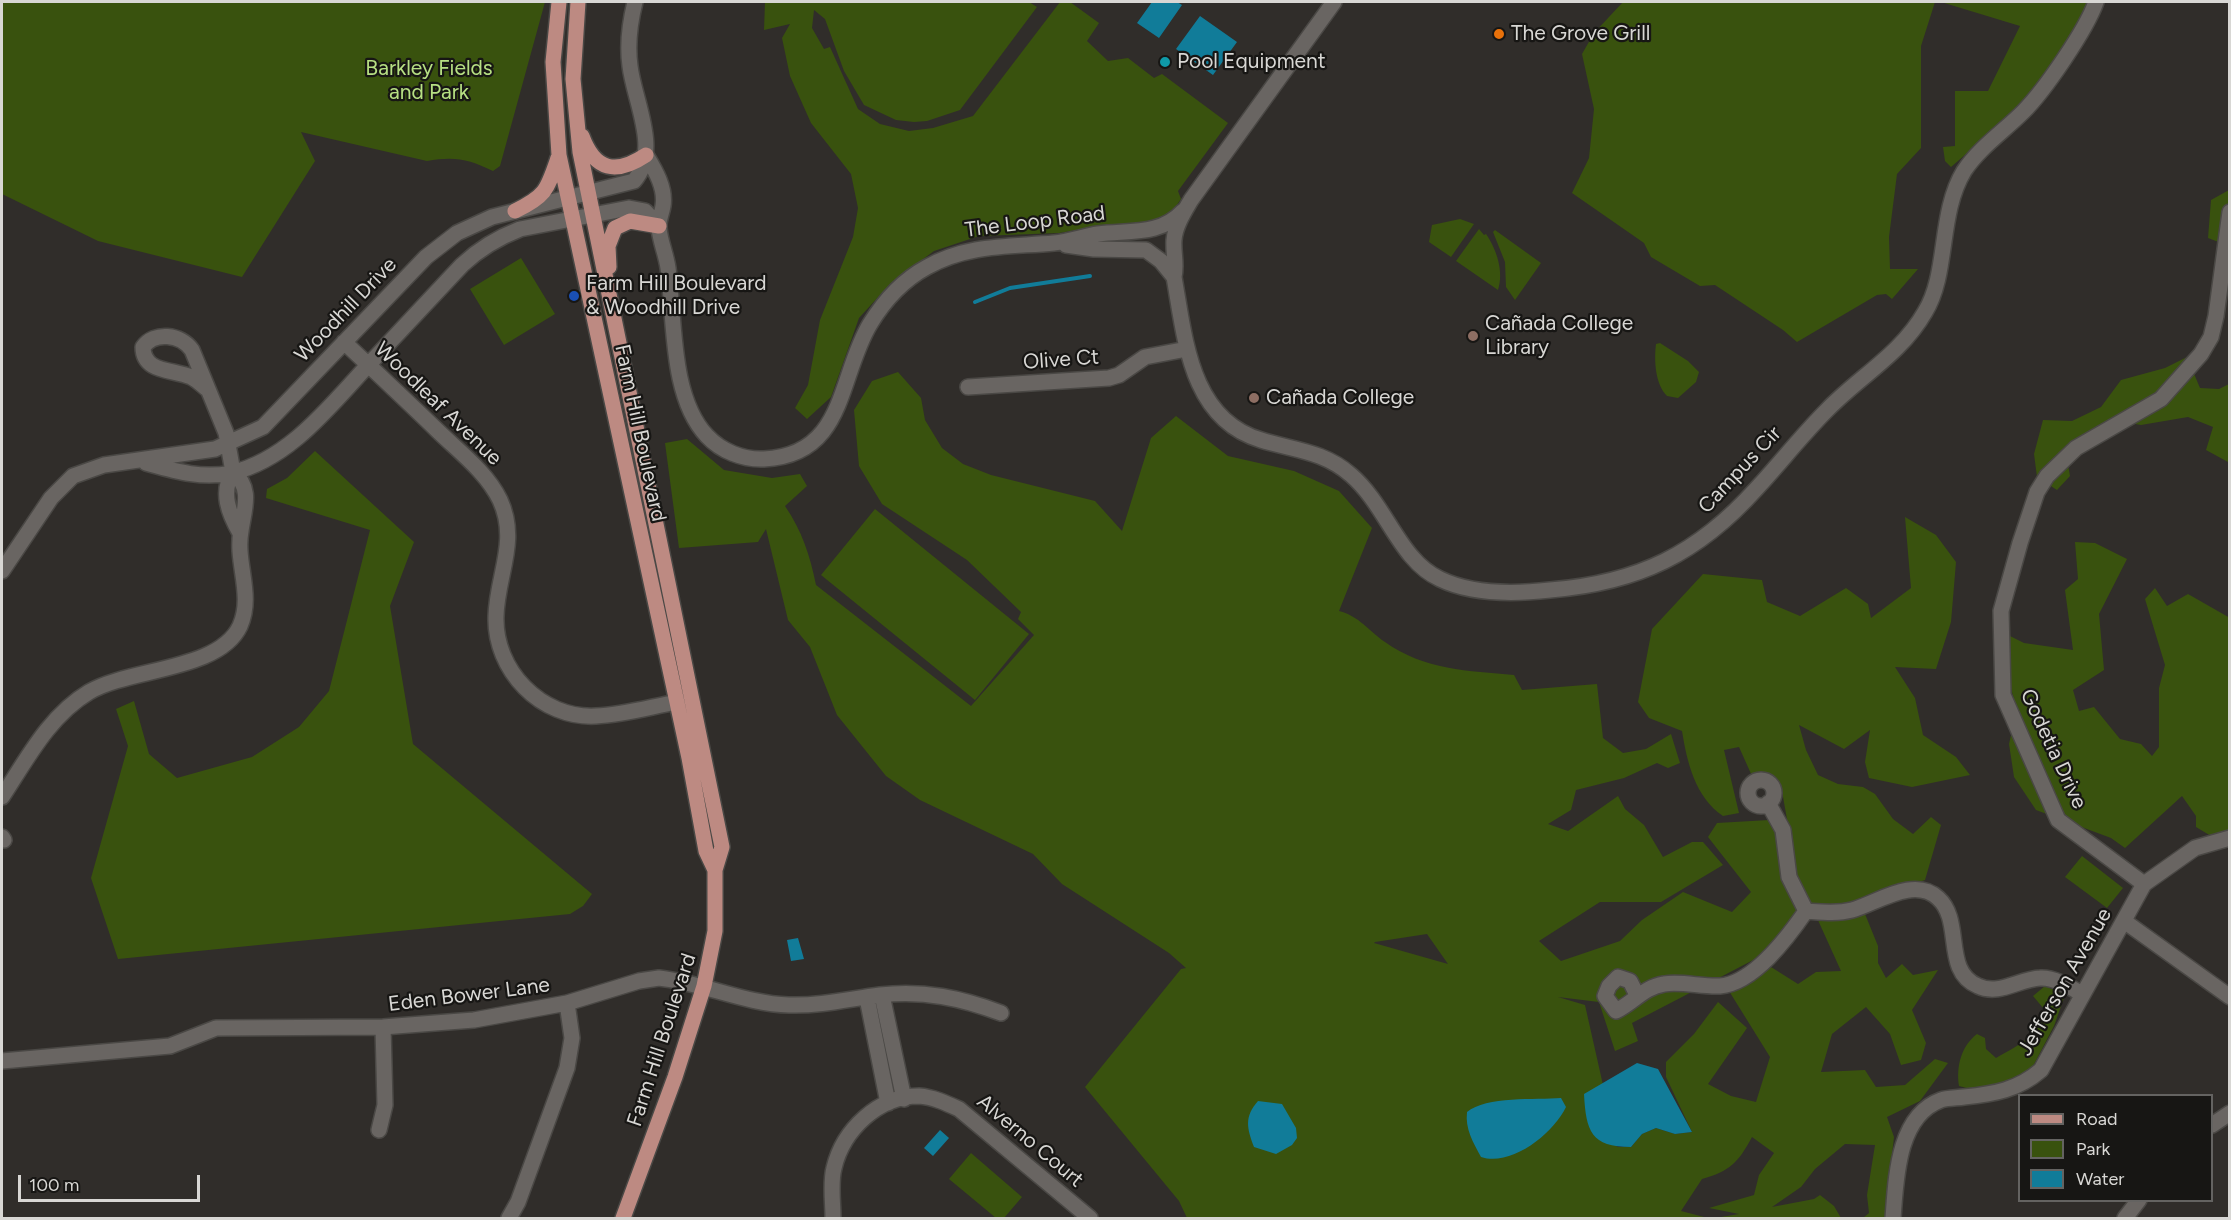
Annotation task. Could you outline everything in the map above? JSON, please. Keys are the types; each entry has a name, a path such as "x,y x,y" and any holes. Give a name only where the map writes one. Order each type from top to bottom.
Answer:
{"main road":[{"name":"Farm Hill Boulevard","path":"559,2 553,62 559,155 677,702 706,851 715,870"},
{"name":"Farm Hill Boulevard","path":"578,2 573,55 574,102 587,193 672,594 722,847 715,870 715,931 704,986 675,1077 623,1218"},
{"path":"574,102 586,145 599,163 619,168 632,165 646,155"},
{"path":"515,211 537,200 545,192 559,155"},
{"path":"610,306 610,236 615,228 630,221 659,226"}],"street":[{"path":"635,2 630,24 629,62 646,155 660,180 664,204 659,226"},
{"path":"1188,205 1334,2"},
{"name":"Campus Cir","path":"1188,205 1174,236 1177,266 1174,278 1187,349 1197,381 1214,409 1224,420 1253,437 1307,451 1343,468 1365,487 1413,559 1436,578 1467,588 1526,592 1593,585 1650,569 1693,547 1728,518 1761,485 1802,434 1847,389 1890,357 1910,335 1927,309 1934,291 1943,236 1955,190 1964,172 1976,156 2028,107 2080,34 2096,2"},
{"path":"587,193 634,181 640,173 646,155"},
{"name":"Woodhill Drive","path":"2,571 51,498 73,476 104,465 202,453 229,444 262,427 426,256 474,223 587,193"},
{"name":"The Loop Road","path":"659,226 668,265 681,384 689,412 709,439 738,456 755,459 792,454 809,445 823,432 840,402 869,326 880,308 909,279 941,260 978,248 1057,243 1098,234 1150,231 1171,221 1188,205"},
{"name":"Woodhill Drive","path":"141,462 200,476 233,472 261,462 292,442 462,265 488,243 520,230 629,208 645,211 659,226"},
{"name":"Godetia Drive","path":"2145,884 2058,820 2003,695 2001,611 2037,492 2047,476 2076,448 2161,399 2182,378 2211,337 2229,212"},
{"path":"1057,243 1094,249 1146,250 1161,261 1174,278"},
{"name":"Woodleaf Avenue","path":"344,342 478,469 500,500 506,516 508,550 497,600 497,633 507,665 520,683 546,703 575,714 613,714 677,702"},
{"name":"Olive Ct","path":"968,387 1109,378 1119,375 1145,357 1187,349"},
{"path":"2,796 42,736 72,704 114,680 204,657 234,635 245,611 240,533 230,513 226,490 233,472 229,444 222,421 207,389"},
{"path":"1768,803 1783,830 1789,878 1806,911"},
{"name":"Jefferson Avenue","path":"1893,1218 1897,1169 1904,1138 1919,1116 1941,1100 1992,1095 2027,1082 2041,1070 2145,884 2195,848 2229,838"},
{"path":"1806,911 1851,910 1918,889 1930,893 1944,904 1951,924 1957,961 1966,979 1974,985 1993,990 2041,977 2082,994"},
{"path":"1637,995 1665,983 1723,986 1763,963 1788,938 1806,911"},
{"path":"2124,921 2229,997"},
{"name":"Eden Bower Lane","path":"2,1061 170,1046 216,1028 383,1027 474,1020 567,1003 639,981 659,978 787,1005 826,1005 874,996 937,994 968,1000 1001,1013"},
{"path":"874,996 904,1099"},
{"path":"874,996 888,1102"},
{"path":"509,1218 518,1202 567,1068 572,1038 567,1003"},
{"path":"379,1130 384,1105 383,1027"},
{"name":"Alverno Court","path":"833,1218 833,1171 843,1141 855,1126 888,1102 919,1096 939,1100 959,1109 1090,1218"},
{"path":"2213,1124 2229,1113"},
{"path":"2125,1218 2137,1202"}],"green space":[{"name":"Barkley Fields and Park","path":"2,2 545,2 500,166 493,171 461,160 427,161 301,132 315,161 242,277 98,241 2,194"},
{"path":"765,2 1029,2 1037,7 960,110 927,121 914,122 896,120 864,105 844,71 825,19 814,10 812,28 824,49 830,47 858,109 880,124 909,131 933,128 973,116 1060,2 1070,2 1099,23 1087,41 1108,61 1128,58 1154,78 1162,74 1228,123 1178,191 1181,199 1172,212 1153,223 1099,226 1059,233 979,236 934,251 891,283 859,318 831,397 807,419 795,408 808,385 820,320 853,237 858,208 851,174 811,123 790,76 782,38 790,24 764,30"},
{"path":"1623,2 1935,2 1921,46 1921,148 1897,174 1889,237 1890,269 1918,269 1892,299 1886,294 1877,295 1797,342 1783,330 1715,285 1700,286 1651,257 1644,243 1572,193 1589,158 1594,109 1582,54 1594,33"},
{"path":"1941,2 2088,2 2069,40 2017,110 1951,167 1945,161 1943,147 1955,146 1955,91 1988,91 2020,26"},
{"path":"2229,190 2229,246 2208,238 2211,200"},
{"path":"1460,219 1474,224 1451,257 1429,242 1432,225"},
{"path":"1479,229 1484,235 1486,234 1496,254 1500,269 1498,290 1456,261"},
{"path":"1495,230 1541,263 1515,300 1506,287 1505,262 1493,232"},
{"path":"521,258 555,314 504,345 470,289"},
{"path":"1660,343 1688,361 1699,372 1696,382 1678,398 1667,396 1660,385 1655,364 1655,350 1656,344"},
{"path":"2187,357 2200,388 2219,389 2229,384 2228,462 2206,450 2213,427 2188,417 2141,425 2113,420 2065,447 2070,476 2057,490 2037,477 2034,454 2043,420 2072,421 2101,407 2121,380 2165,368"},
{"path":"898,372 921,398 925,420 942,448 963,464 991,475 1095,501 1122,531 1151,438 1176,416 1228,456 1294,471 1339,491 1372,528 1339,611 1358,620 1385,642 1431,664 1447,668 1514,675 1522,690 1597,684 1603,738 1623,753 1646,749 1671,734 1680,763 1668,768 1657,763 1624,778 1576,790 1571,810 1548,824 1568,831 1618,796 1625,809 1644,825 1663,857 1692,842 1703,842 1723,865 1661,902 1600,902 1539,941 1561,961 1620,941 1642,920 1683,892 1732,912 1751,892 1708,837 1717,823 1769,820 1782,845 1780,874 1799,909 1761,956 1632,1023 1638,1041 1615,1051 1599,1002 1558,997 1585,1005 1617,1147 1631,1147 1642,1134 1656,1128 1675,1134 1692,1132 1666,1077 1666,1062 1694,1034 1718,1002 1747,1028 1708,1084 1731,1096 1756,1102 1770,1057 1729,991 1771,967 1798,984 1816,972 1841,971 1817,918 1865,914 1878,946 1878,963 1886,978 1902,964 1913,975 1938,970 1912,1010 1926,1043 1921,1060 1901,1065 1890,1034 1866,1007 1832,1034 1821,1072 1865,1070 1876,1087 1905,1085 1935,1059 1948,1063 1920,1101 1887,1117 1894,1137 1885,1218 1863,1218 1869,1213 1867,1195 1875,1145 1845,1144 1815,1169 1801,1187 1772,1207 1814,1199 1820,1195 1834,1206 1841,1218 1715,1218 1739,1214 1709,1208 1754,1195 1759,1175 1774,1153 1752,1137 1732,1165 1720,1173 1702,1179 1681,1211 1708,1218 1187,1218 1179,1201 1085,1087 1181,969 1186,968 1169,953 1062,884 1033,854 920,800 886,776 837,715 810,647 788,620 766,529 758,542 679,548 665,443 687,439 724,470 772,478 800,474 807,486 785,506 805,544 816,585 971,706 1034,635 1018,619 1021,612 967,560 882,504 859,466 854,410 872,381","holes":["1427,934 1448,964 1374,943"]},
{"path":"315,451 414,542 390,606 413,744 592,894 583,906 570,914 118,959 91,878 128,746 116,709 134,701 149,754 177,778 252,757 299,727 329,691 370,530 266,498 267,489 287,478"},
{"path":"875,509 1029,634 975,700 821,575"},
{"path":"1905,517 1936,535 1956,562 1951,622 1936,669 1895,667 1915,698 1923,735 1956,757 1970,775 1912,787 1869,778 1865,762 1870,730 1844,749 1799,725 1806,750 1818,775 1838,784 1863,787 1875,794 1893,819 1913,834 1931,817 1941,825 1925,880 1849,905 1811,906 1797,876 1782,791 1752,776 1739,747 1724,750 1739,813 1723,816 1705,799 1699,789 1690,767 1682,731 1649,718 1638,702 1652,629 1703,574 1762,580 1767,602 1800,616 1846,588 1868,604 1871,618 1911,588"},
{"path":"2075,542 2095,543 2127,559 2099,614 2104,670 2073,690 2079,711 2094,707 2120,739 2141,744 2152,756 2159,747 2159,688 2165,665 2145,599 2155,588 2167,606 2188,594 2230,618 2229,830 2211,836 2196,827 2196,816 2182,796 2125,848 2111,838 2036,810 2014,777 2009,744 2017,709 2008,679 2010,636 2024,643 2073,650 2065,590 2078,579"},
{"path":"2082,856 2123,888 2107,908 2065,877"},
{"path":"2045,986 2065,995 2054,1026 2030,1072 2017,1082 1974,1090 1959,1086 1958,1072 1963,1051 1977,1034 1985,1038 1986,1049 1996,1058 2032,1034 2044,1009 2033,996"},
{"path":"971,1153 1022,1197 1004,1218 996,1218 949,1179"}],"water":[{"path":"1152,2 1177,2 1182,5 1159,38 1137,23"},
{"path":"1200,16 1237,42 1213,75 1176,49"},
{"path":"798,938 804,959 791,961 787,940"},
{"path":"1637,1063 1658,1069 1692,1132 1675,1134 1656,1128 1642,1134 1631,1147 1607,1144 1593,1134 1589,1127 1584,1094"},
{"path":"1561,1098 1566,1107 1560,1117 1530,1146 1505,1157 1493,1159 1481,1157 1468,1130 1467,1112 1486,1103 1498,1101"},
{"path":"1258,1101 1282,1104 1296,1128 1297,1138 1292,1145 1276,1154 1254,1147 1248,1123 1250,1112"},
{"path":"940,1130 949,1138 933,1156 924,1148"}],"waterway":[{"path":"975,302 1010,288 1090,276"}],"place":[{"name":"The Grove Grill","path":"1499,34"},
{"name":"Pool Equipment","path":"1165,62"},
{"name":"Farm Hill Boulevard & Woodhill Drive","path":"574,296"},
{"name":"Cañada College Library","path":"1473,336"},
{"name":"Cañada College","path":"1254,398"}]}
